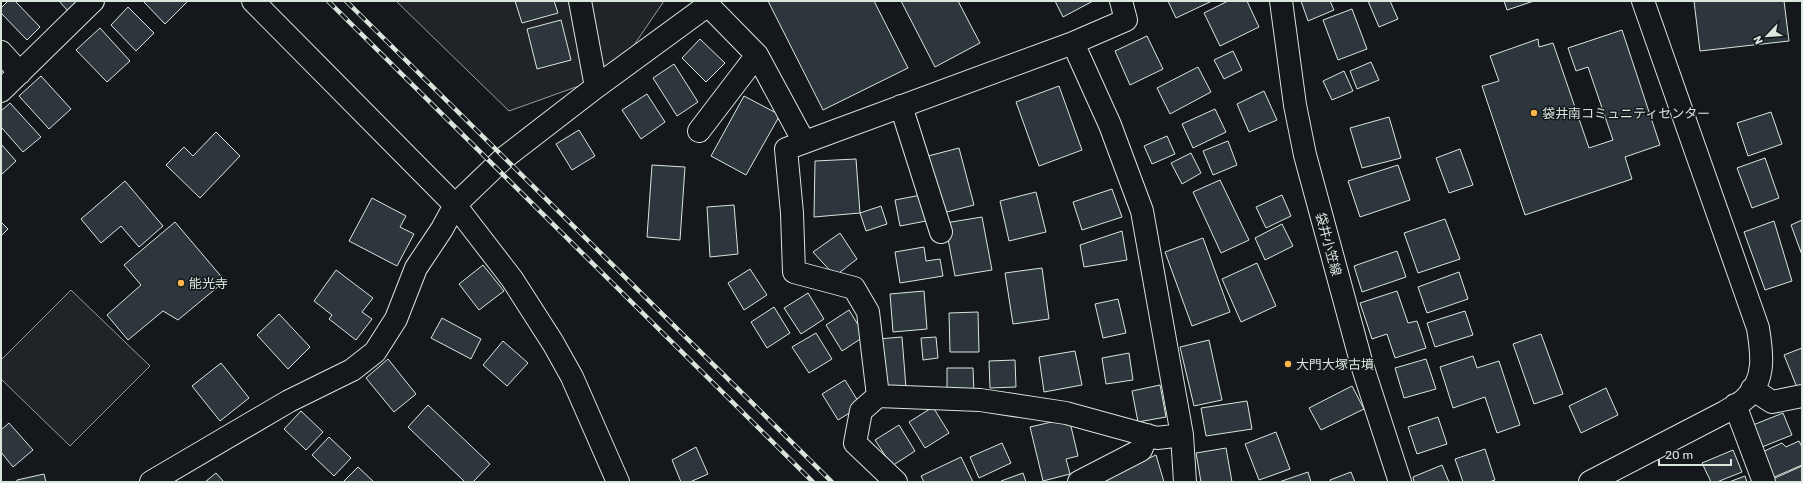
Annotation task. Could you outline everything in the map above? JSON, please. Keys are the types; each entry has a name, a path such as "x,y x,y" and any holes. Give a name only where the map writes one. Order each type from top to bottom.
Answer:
{"street":[{"path":"1,91 93,1"},
{"path":"253,1 455,205 512,279 572,376 618,482"},
{"path":"580,1 596,87"},
{"path":"878,396 868,312 854,288 794,272 792,213 786,149 1072,43 1126,20 1121,1"},
{"name":"袋井小笠線","path":"1281,1 1295,105 1305,155 1362,365 1400,482"},
{"path":"1590,482 1746,398 1759,379 1762,358 1758,328 1643,1"},
{"path":"150,482 177,476 289,401 352,370 374,352 396,319 416,268 442,229 455,205 493,166 596,87 708,5 758,55 804,142"},
{"path":"1072,43 1110,125 1142,211 1182,435 1185,482"},
{"path":"1,52 20,72"},
{"path":"699,131 758,55"},
{"path":"901,106 941,232"},
{"path":"1752,389 1772,402 1802,396"},
{"path":"896,482 855,443 861,411 878,396 980,400 1066,413 1157,438 1182,435"},
{"path":"1735,405 1764,482"},
{"path":"1079,482 1141,450 1147,435"}],"shaded area":[{"path":"396,1 664,1 615,73 509,111"},
{"path":"71,290 150,366 70,446 1,379 1,360"}],"building":[{"path":"8,1 15,1 40,27 27,40 1,13 1,8"},
{"path":"59,1 79,1 68,11"},
{"path":"143,1 188,1 165,24"},
{"path":"515,1 554,1 558,13 522,23"},
{"path":"768,1 874,1 908,68 823,110"},
{"path":"901,1 958,1 980,43 935,67"},
{"path":"1055,1 1093,1 1063,17"},
{"path":"1168,1 1212,1 1176,18"},
{"path":"1228,1 1247,1 1259,27 1220,46 1204,13"},
{"path":"1301,1 1330,1 1334,10 1308,21"},
{"path":"1368,1 1390,1 1398,19 1379,27"},
{"path":"1504,1 1534,1 1507,10"},
{"path":"1694,1 1784,1 1789,41 1700,51"},
{"path":"128,7 154,33 136,51 111,25"},
{"path":"1352,9 1367,49 1338,60 1323,20"},
{"path":"561,20 571,60 537,69 527,29"},
{"path":"100,28 130,61 107,82 76,50"},
{"name":"袋井南コミュニティセンター","path":"1622,30 1660,145 1625,157 1632,179 1525,215 1482,86 1499,81 1490,56 1538,39 1539,47 1553,43 1589,148 1613,140 1588,67 1576,71 1568,48"},
{"path":"1147,36 1163,69 1130,85 1115,51"},
{"path":"700,39 725,63 706,82 682,58"},
{"path":"1233,51 1242,70 1224,79 1214,60"},
{"path":"1371,62 1379,80 1357,89 1350,71"},
{"path":"674,64 698,102 677,116 653,78"},
{"path":"1198,67 1211,92 1170,114 1157,88"},
{"path":"1344,71 1353,91 1332,100 1323,81"},
{"path":"41,76 71,109 49,129 19,96"},
{"path":"1059,86 1082,150 1039,166 1016,102"},
{"path":"1264,91 1277,120 1249,132 1237,104"},
{"path":"647,94 665,122 641,139 622,110"},
{"path":"744,96 780,115 746,175 711,156"},
{"path":"10,103 41,137 23,152 1,127 1,111"},
{"path":"1215,109 1226,132 1193,148 1182,124"},
{"path":"1771,112 1782,144 1748,156 1737,123"},
{"path":"1389,117 1401,158 1362,168 1350,128"},
{"path":"579,130 595,156 572,170 556,144"},
{"path":"216,132 240,156 200,198 166,165 184,147 193,156"},
{"path":"1167,136 1175,154 1152,164 1144,146"},
{"path":"1228,141 1237,165 1213,175 1203,151"},
{"path":"1,144 16,161 1,175"},
{"path":"959,148 974,205 943,213 928,156"},
{"path":"1460,149 1473,185 1449,193 1436,158"},
{"path":"1191,153 1201,173 1182,184 1171,163"},
{"path":"1765,158 1779,198 1752,208 1737,168"},
{"path":"856,159 860,213 814,217 815,161"},
{"path":"652,165 685,167 680,240 647,237"},
{"path":"1398,165 1410,200 1360,217 1348,181"},
{"path":"1220,180 1249,240 1221,253 1193,192"},
{"path":"125,181 163,226 139,247 121,226 101,243 81,219"},
{"path":"1112,189 1122,217 1082,230 1073,202"},
{"path":"1036,192 1046,232 1009,241 1000,201"},
{"path":"921,195 926,221 900,226 895,200"},
{"path":"1282,195 1291,216 1266,228 1256,207"},
{"path":"372,198 406,216 400,227 414,234 397,266 349,241"},
{"path":"734,205 738,254 710,257 707,207"},
{"path":"881,206 887,224 866,231 860,213"},
{"path":"982,217 992,270 955,276 945,223"},
{"path":"1445,219 1460,259 1418,273 1404,233"},
{"path":"1802,220 1802,255 1791,225"},
{"path":"1774,221 1792,281 1765,290 1744,232"},
{"path":"1,222 8,229 1,236"},
{"name":"能光寺","path":"175,222 225,281 178,320 163,311 128,340 107,315 141,285 124,265"},
{"path":"1282,224 1293,246 1265,260 1255,238"},
{"path":"1122,231 1127,260 1084,267 1080,245"},
{"path":"840,233 857,259 835,276 813,252"},
{"path":"1203,238 1230,312 1192,326 1165,252"},
{"path":"924,247 926,261 940,259 943,276 900,283 895,252"},
{"path":"1397,251 1406,277 1362,292 1354,266"},
{"path":"1257,263 1276,306 1241,322 1222,279"},
{"path":"483,265 504,291 479,310 459,284"},
{"path":"1042,268 1049,319 1013,324 1005,273"},
{"path":"750,269 767,295 744,310 728,283"},
{"path":"336,270 373,298 362,312 372,319 356,340 329,319 332,315 314,301"},
{"path":"1459,272 1468,299 1427,313 1418,287"},
{"path":"924,291 927,329 893,332 890,294"},
{"path":"1397,291 1408,323 1417,321 1426,348 1395,358 1387,334 1372,339 1360,303"},
{"path":"808,293 824,319 801,334 784,308"},
{"path":"1118,299 1126,333 1103,338 1095,304"},
{"path":"774,307 790,333 767,348 751,322"},
{"path":"849,310 865,336 842,351 826,325"},
{"path":"1465,311 1473,335 1435,347 1427,323"},
{"path":"978,312 979,352 950,352 949,313"},
{"path":"279,314 310,347 288,369 257,335"},
{"path":"442,318 481,339 471,359 431,338"},
{"path":"816,333 832,359 809,373 792,347"},
{"path":"1541,334 1563,394 1534,404 1513,344"},
{"path":"902,337 906,388 883,390 878,339"},
{"path":"936,337 938,358 923,360 921,338"},
{"path":"1209,340 1222,400 1194,406 1180,347"},
{"path":"503,341 528,363 507,386 483,365"},
{"path":"1802,348 1802,388 1798,390 1784,355"},
{"path":"1075,351 1082,385 1044,392 1039,357"},
{"path":"1129,353 1133,380 1106,384 1102,358"},
{"path":"1473,356 1477,368 1499,361 1520,425 1497,433 1485,397 1453,408 1440,367"},
{"path":"388,359 416,394 394,412 366,378"},
{"path":"1426,359 1436,389 1404,398 1395,368"},
{"path":"1015,360 1016,387 990,388 989,361"},
{"path":"221,363 249,398 220,421 192,386"},
{"path":"947,368 973,368 974,394 947,395"},
{"path":"845,380 861,406 838,420 822,394"},
{"path":"1160,385 1166,417 1138,422 1132,391"},
{"path":"1352,386 1364,409 1321,430 1309,408"},
{"path":"1606,388 1618,415 1581,433 1569,406"},
{"path":"1247,401 1252,429 1206,436 1201,408"},
{"path":"428,405 490,464 473,482 465,482 408,427"},
{"path":"933,407 949,433 925,448 909,422"},
{"path":"301,411 323,432 306,450 284,429"},
{"path":"1783,413 1792,435 1762,447 1753,425"},
{"path":"1438,417 1447,444 1417,454 1408,427"},
{"path":"1069,418 1078,456 1066,459 1070,474 1043,481 1030,427"},
{"path":"9,423 33,450 13,467 1,452 1,430"},
{"path":"899,425 915,451 892,466 875,440"},
{"path":"1276,432 1290,469 1259,480 1245,444"},
{"path":"329,437 351,458 334,476 312,455"},
{"path":"1799,441 1802,447 1802,465 1772,478 1760,453 1782,443 1786,447"},
{"path":"1002,443 1011,463 979,478 970,457"},
{"path":"696,447 708,474 690,482 681,482 672,460"},
{"path":"1226,448 1232,482 1201,482 1196,453"},
{"path":"1485,449 1495,480 1489,482 1463,482 1455,459"},
{"path":"1733,450 1742,472 1717,482 1711,482 1702,463"},
{"path":"1156,455 1164,482 1095,482"},
{"path":"961,457 973,482 924,482 921,476"},
{"path":"1442,465 1449,482 1414,482 1413,477"},
{"path":"1802,466 1802,482 1775,482 1773,479"},
{"path":"358,467 374,482 343,482"},
{"path":"1308,472 1311,482 1279,482"},
{"path":"1351,472 1355,482 1331,482 1330,480"},
{"path":"216,473 224,482 205,482"},
{"path":"1023,473 1026,482 1001,482 1001,481"},
{"path":"44,474 46,482 17,482 17,480"},
{"path":"1745,476 1747,482 1729,482"}],"railway":[{"path":"328,1 813,482"},
{"path":"346,1 832,482"}],"place":[{"name":"袋井南コミュニティセンター","path":"1534,113"},
{"name":"能光寺","path":"181,283"},
{"name":"大門大塚古墳","path":"1288,364"}]}
